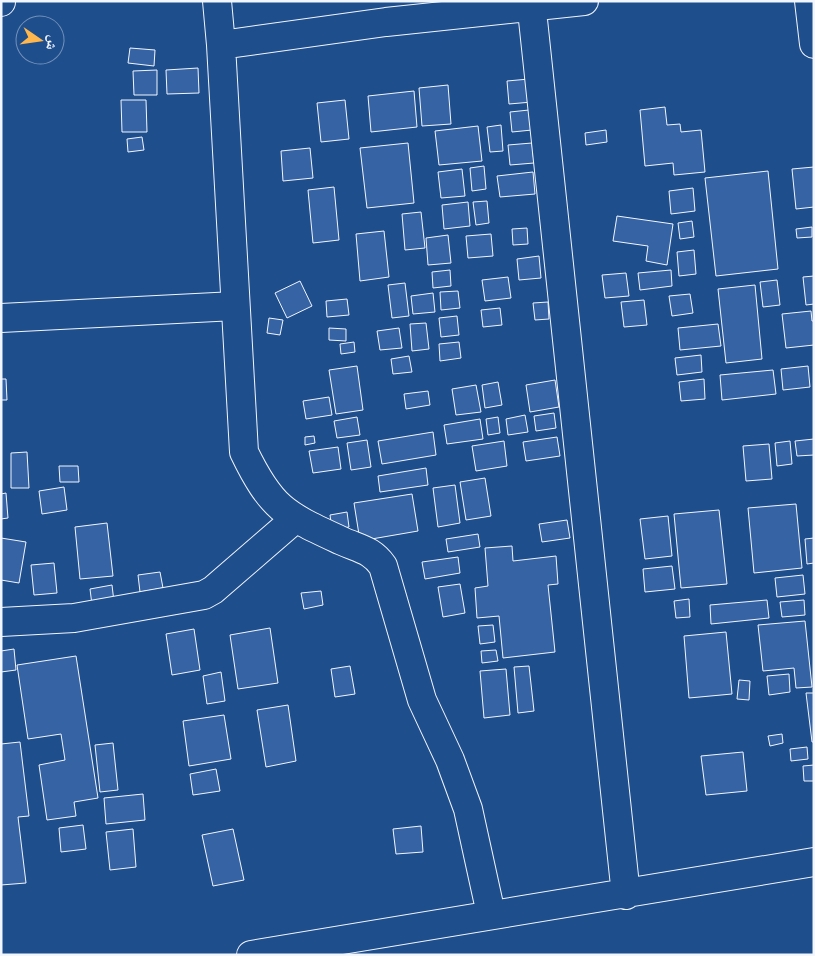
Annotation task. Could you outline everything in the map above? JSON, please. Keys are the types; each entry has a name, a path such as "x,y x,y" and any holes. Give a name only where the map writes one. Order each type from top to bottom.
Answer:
{"street":[{"path":"217,1 244,452 260,484 275,503 295,519 375,554 384,566 422,700 450,760 468,808 491,914"},
{"path":"221,45 531,4 584,1"},
{"path":"810,1 814,44"},
{"path":"531,4 626,895"},
{"path":"1,318 235,306"},
{"path":"1,622 74,618 200,597 213,590 295,519"},
{"path":"251,955 491,914 626,895 814,862"}],"building":[{"path":"130,48 155,50 154,66 128,63"},
{"path":"198,68 199,93 167,94 166,70"},
{"path":"157,70 157,95 134,95 133,71"},
{"path":"529,79 532,102 509,104 507,81"},
{"path":"448,85 451,124 422,126 419,88"},
{"path":"414,91 417,127 371,132 368,96"},
{"path":"121,100 146,100 147,132 122,132"},
{"path":"345,100 349,139 321,142 317,103"},
{"path":"665,107 667,125 680,124 681,132 701,130 705,172 674,175 673,163 645,166 640,110"},
{"path":"529,110 532,130 512,132 510,112"},
{"path":"501,125 503,151 490,152 487,127"},
{"path":"478,126 482,161 439,165 435,131"},
{"path":"606,130 607,142 586,145 585,133"},
{"path":"142,137 144,150 128,152 127,139"},
{"path":"408,143 414,203 367,208 360,148"},
{"path":"532,143 534,163 510,165 508,145"},
{"path":"310,148 313,178 283,181 281,151"},
{"path":"484,166 486,189 472,191 470,168"},
{"path":"814,167 814,207 796,209 792,169"},
{"path":"462,169 465,196 441,198 438,172"},
{"path":"768,171 778,269 716,276 705,178"},
{"path":"533,172 535,194 500,197 497,176"},
{"path":"334,187 339,240 313,243 308,190"},
{"path":"693,188 695,211 671,214 669,191"},
{"path":"487,201 489,223 476,225 473,202"},
{"path":"468,202 470,226 444,229 442,205"},
{"path":"421,212 425,248 405,250 402,214"},
{"path":"617,216 673,224 667,265 646,261 648,246 613,241"},
{"path":"692,221 694,237 680,239 678,223"},
{"path":"812,227 812,237 797,238 796,229"},
{"path":"527,228 528,244 513,245 512,229"},
{"path":"384,231 389,277 360,281 356,234"},
{"path":"491,234 493,256 468,258 466,236"},
{"path":"448,235 451,263 428,265 426,238"},
{"path":"694,250 696,274 679,276 677,252"},
{"path":"539,256 541,278 519,280 517,259"},
{"path":"450,270 451,286 433,288 432,272"},
{"path":"671,270 672,286 640,290 638,273"},
{"path":"626,273 629,296 605,298 602,275"},
{"path":"814,276 814,304 806,305 803,277"},
{"path":"508,277 511,298 485,301 482,280"},
{"path":"777,280 780,305 763,307 760,282"},
{"path":"300,281 312,306 287,318 275,293"},
{"path":"405,283 409,316 392,318 388,285"},
{"path":"755,285 762,359 726,363 718,289"},
{"path":"458,291 460,308 441,310 440,292"},
{"path":"433,293 435,312 413,314 411,296"},
{"path":"690,294 693,313 672,316 669,296"},
{"path":"347,299 349,315 327,317 326,301"},
{"path":"644,300 647,325 624,327 621,302"},
{"path":"548,302 549,319 535,320 533,303"},
{"path":"500,308 502,325 483,327 481,310"},
{"path":"811,311 812,321 814,321 814,345 786,348 782,314"},
{"path":"457,316 459,335 441,337 439,318"},
{"path":"269,318 283,320 280,335 267,333"},
{"path":"426,323 429,349 412,351 410,324"},
{"path":"718,324 721,346 680,350 678,328"},
{"path":"329,328 346,329 346,341 329,340"},
{"path":"399,328 402,348 380,350 377,331"},
{"path":"354,342 355,352 341,354 340,344"},
{"path":"459,342 461,358 440,361 439,344"},
{"path":"701,355 702,372 677,375 675,358"},
{"path":"409,356 412,372 393,374 391,359"},
{"path":"357,366 363,410 336,414 329,370"},
{"path":"808,366 810,387 783,390 781,369"},
{"path":"773,370 776,394 722,400 720,375"},
{"path":"1,379 6,379 7,400 1,400"},
{"path":"704,379 705,399 681,401 679,382"},
{"path":"555,380 559,407 530,412 526,385"},
{"path":"498,382 502,405 485,408 482,385"},
{"path":"476,385 481,412 456,415 452,389"},
{"path":"428,391 430,405 406,409 404,394"},
{"path":"329,397 332,415 306,419 303,401"},
{"path":"554,413 556,428 536,431 534,416"},
{"path":"525,415 528,432 508,435 506,419"},
{"path":"357,417 360,435 337,438 334,421"},
{"path":"498,417 500,433 488,435 486,419"},
{"path":"480,419 483,439 447,444 444,425"},
{"path":"433,432 436,455 382,464 378,441"},
{"path":"314,436 315,443 305,445 305,437"},
{"path":"557,437 560,456 526,461 523,442"},
{"path":"814,439 814,455 797,456 795,441"},
{"path":"367,440 371,467 351,470 347,443"},
{"path":"504,441 507,466 476,471 472,446"},
{"path":"790,441 792,464 777,466 775,443"},
{"path":"769,444 772,479 746,481 743,446"},
{"path":"338,447 341,469 313,473 309,451"},
{"path":"27,452 29,488 11,488 11,453"},
{"path":"59,466 78,466 79,482 60,482"},
{"path":"426,468 428,485 380,492 378,476"},
{"path":"485,478 491,516 466,520 460,482"},
{"path":"455,485 460,523 438,527 433,488"},
{"path":"64,487 67,510 42,514 39,491"},
{"path":"6,493 8,518 1,519 1,494"},
{"path":"412,494 418,531 360,541 354,503"},
{"path":"796,504 802,568 754,573 748,508"},
{"path":"719,510 727,584 681,588 674,514"},
{"path":"347,512 349,527 332,530 330,515"},
{"path":"668,516 672,556 645,559 640,519"},
{"path":"567,520 570,538 542,542 539,524"},
{"path":"107,523 113,576 80,579 75,527"},
{"path":"478,534 480,547 448,552 446,539"},
{"path":"1,538 26,542 19,583 1,580"},
{"path":"814,538 814,563 807,564 805,539"},
{"path":"512,546 513,561 556,556 558,584 548,585 555,652 503,658 499,616 477,618 475,588 488,586 485,548"},
{"path":"458,557 460,573 425,579 422,562"},
{"path":"54,563 57,593 34,595 31,565"},
{"path":"672,566 675,589 645,592 643,569"},
{"path":"160,572 163,588 140,592 138,575"},
{"path":"803,575 805,594 777,597 775,578"},
{"path":"460,584 465,613 443,617 438,587"},
{"path":"112,585 114,602 92,605 90,589"},
{"path":"321,591 323,605 304,609 301,593"},
{"path":"689,599 690,617 676,618 674,601"},
{"path":"767,600 769,618 711,624 710,605"},
{"path":"804,600 805,615 782,617 780,602"},
{"path":"805,621 812,687 796,688 794,668 763,671 758,625"},
{"path":"493,625 495,642 480,644 478,626"},
{"path":"270,628 278,683 238,689 230,635"},
{"path":"194,629 200,670 172,675 166,634"},
{"path":"726,632 732,694 689,698 684,636"},
{"path":"14,649 16,670 1,672 1,651"},
{"path":"496,650 498,661 482,663 481,651"},
{"path":"76,656 98,798 74,802 76,816 47,820 39,765 65,760 61,734 28,739 17,665"},
{"path":"350,666 355,694 335,697 331,669"},
{"path":"529,666 534,711 518,713 514,667"},
{"path":"506,669 510,715 484,718 480,671"},
{"path":"221,672 225,701 207,704 203,676"},
{"path":"789,674 790,692 769,695 767,676"},
{"path":"739,680 750,681 749,700 737,699"},
{"path":"806,693 814,693 814,742 812,742"},
{"path":"288,705 296,761 266,767 257,710"},
{"path":"224,715 231,759 189,766 183,721"},
{"path":"782,734 783,743 770,746 768,736"},
{"path":"20,742 29,816 18,817 26,883 1,885 1,744"},
{"path":"113,743 118,790 100,792 95,745"},
{"path":"807,747 808,759 791,761 790,749"},
{"path":"743,752 747,791 706,795 701,756"},
{"path":"814,765 814,781 804,781 803,766"},
{"path":"216,769 220,791 193,795 190,774"},
{"path":"143,794 145,820 106,824 104,798"},
{"path":"83,825 86,849 61,852 59,828"},
{"path":"421,826 423,852 396,854 393,829"},
{"path":"133,829 136,867 110,870 106,832"},
{"path":"233,829 244,880 213,886 202,835"}]}
